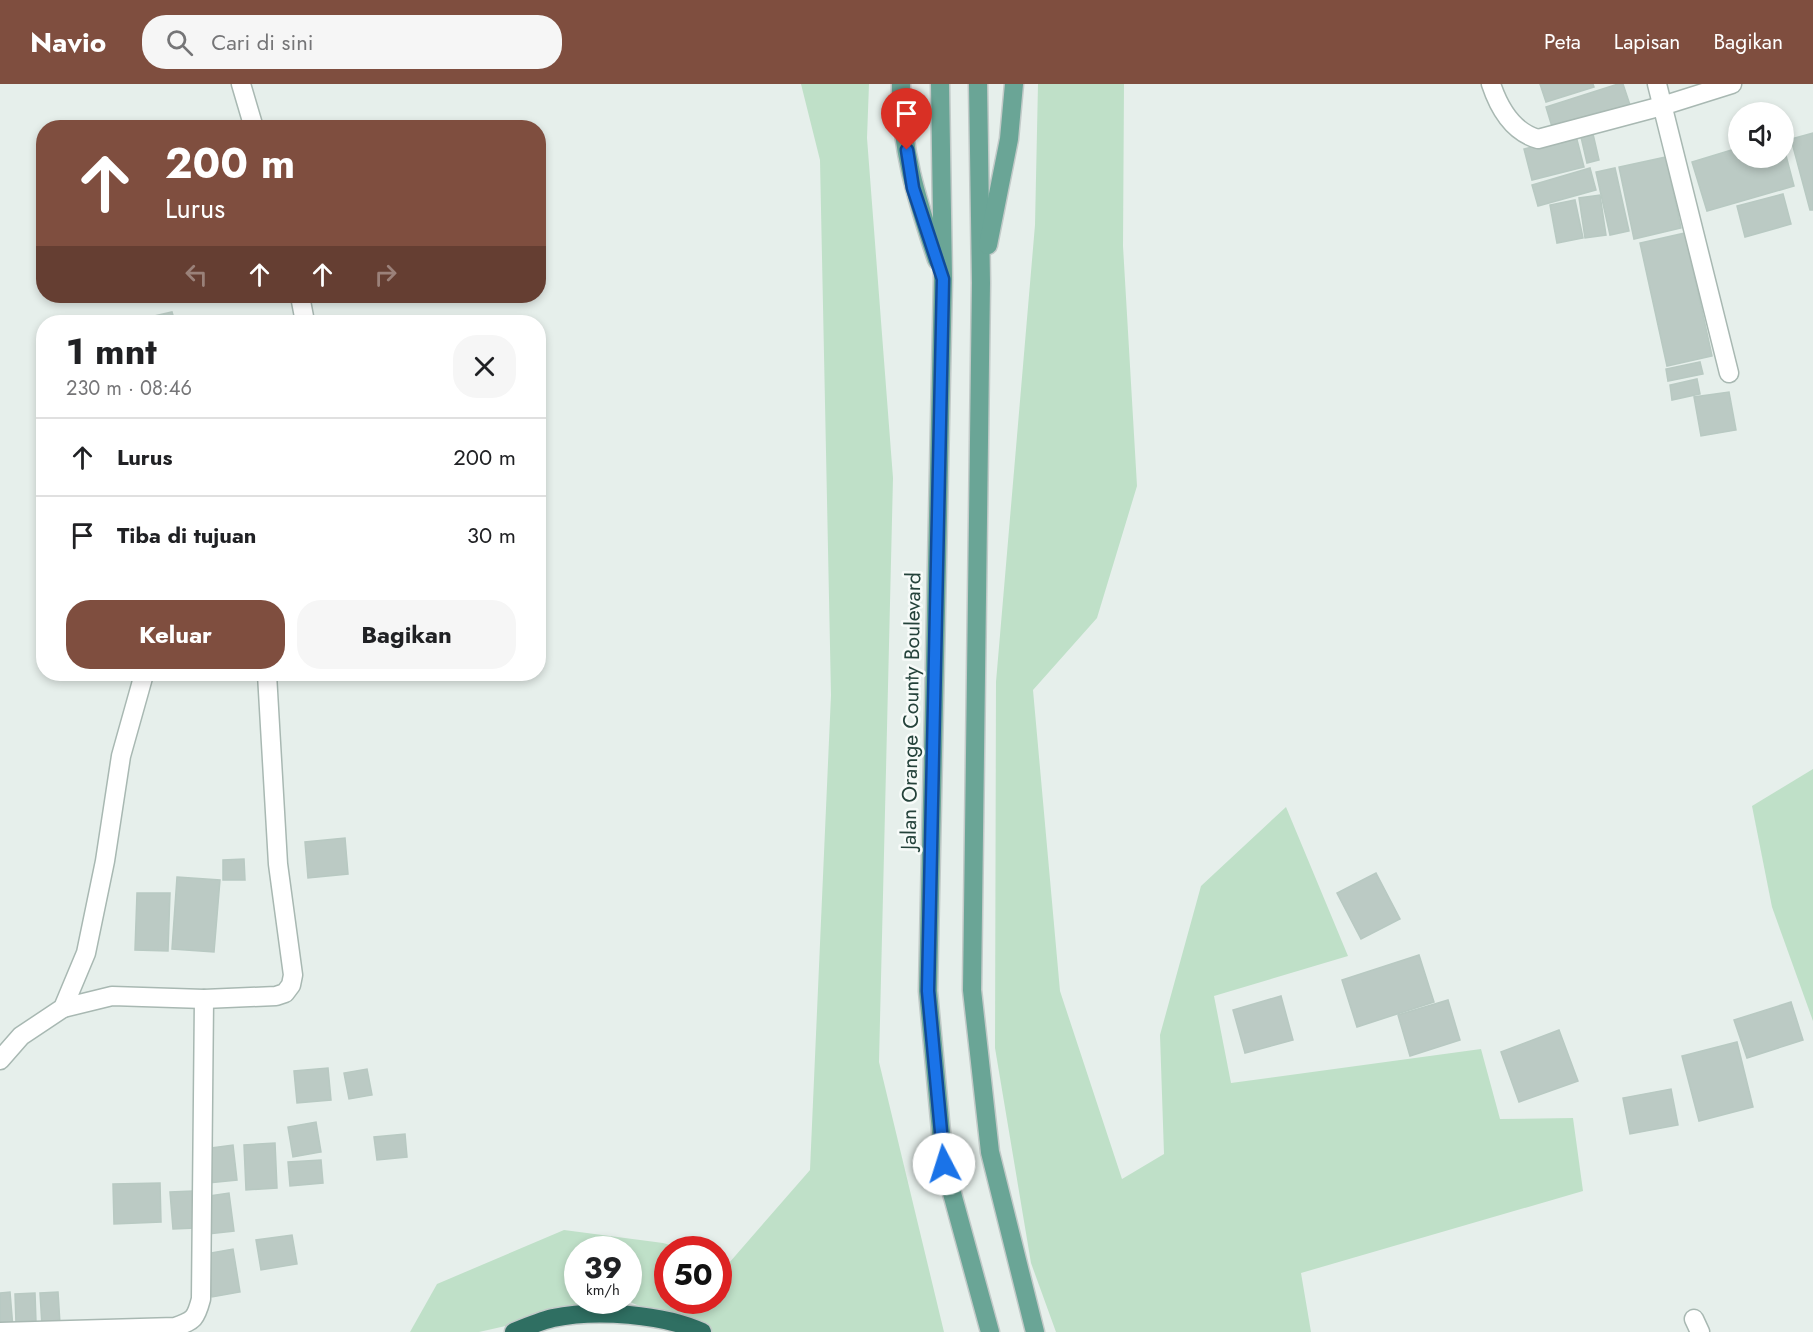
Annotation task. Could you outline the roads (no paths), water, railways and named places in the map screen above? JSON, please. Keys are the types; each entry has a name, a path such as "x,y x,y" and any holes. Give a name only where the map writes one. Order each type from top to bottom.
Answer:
{"highway":[{"path":"514,1332 553,1318 592,1314 634,1316 687,1325 702,1332"}],"main road":[{"path":"901,84 900,113 913,188 943,279"},
{"name":"Jalan Orange County Boulevard","path":"940,84 943,279 928,991 944,1164 990,1332"},
{"path":"978,84 981,283 972,990 990,1152 1035,1332"},
{"path":"981,283 1009,139 1014,84"}],"street":[{"path":"241,84 252,120"},
{"path":"1491,84 1494,94 1512,124 1525,136 1538,139 1662,106 1732,84"},
{"path":"1657,84 1729,373"},
{"path":"63,1008 86,953 105,861 121,756 142,681"},
{"path":"0,1060 21,1036 63,1008 112,996 204,999 276,996 285,993 291,985 293,975 278,864 267,681"},
{"path":"0,1332 175,1327 188,1323 196,1316 201,1299 204,999"}]}
